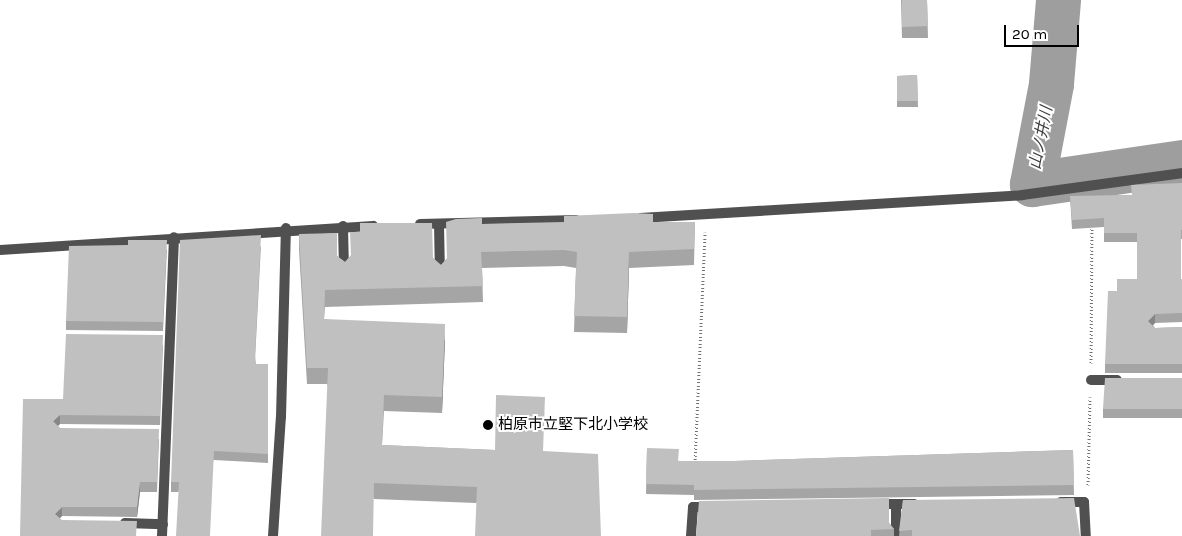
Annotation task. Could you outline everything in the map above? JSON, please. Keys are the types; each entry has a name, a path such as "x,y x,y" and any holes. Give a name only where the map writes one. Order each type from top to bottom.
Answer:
{"street":[{"path":"626,218 705,216 1022,195 1092,184 1182,174"},
{"path":"410,225 587,220"},
{"path":"439,224 440,274"},
{"path":"0,250 286,228 381,225"},
{"path":"343,226 344,271"},
{"path":"272,536 281,417 286,228"},
{"path":"162,536 162,432 165,338 174,237"},
{"path":"1090,380 1127,380"},
{"path":"1045,502 1084,502 1086,536"},
{"path":"867,504 926,504"},
{"path":"896,504 896,536"},
{"path":"691,536 693,507 722,506"},
{"path":"117,523 163,524"}],"path":[{"path":"1084,502 1090,477 1092,184"},
{"path":"694,468 705,216"}],"building":[{"path":"902,0 927,0 928,26 902,27"},
{"path":"917,75 918,101 897,101 897,76"},
{"path":"1182,183 1182,313 1155,314 1148,321 1155,328 1182,327 1182,364 1105,364 1108,291 1117,291 1117,279 1137,279 1137,233 1104,233 1104,218 1072,220 1070,196 1132,195 1131,185"},
{"path":"653,214 653,222 695,222 694,249 629,252 627,317 574,316 577,252 564,250 481,252 483,286 325,290 324,319 445,324 442,397 384,395 382,445 495,450 496,395 545,397 543,451 598,454 601,536 475,536 477,487 374,483 373,536 321,536 328,368 307,368 299,234 337,233 337,256 345,262 351,255 350,232 360,232 360,223 432,223 433,258 441,265 447,258 446,222 456,219 482,218 482,224 564,222 564,216"},
{"path":"261,235 255,355 256,364 268,364 268,454 214,451 210,536 176,536 179,482 171,482 180,240"},
{"path":"128,240 167,240 163,322 66,321 69,246 128,245"},
{"path":"66,334 163,335 160,416 60,415 53,421 60,428 159,429 157,482 140,482 137,507 62,507 55,514 62,520 137,521 136,536 20,536 23,399 63,399"},
{"path":"1105,378 1182,378 1182,409 1103,409"},
{"path":"647,448 679,449 678,461 734,461 1073,450 1074,485 694,490 694,485 646,484"},
{"path":"889,498 889,523 894,529 871,530 871,536 696,536 699,501"},
{"path":"1074,498 1080,536 912,536 912,530 899,531 903,500"}],"waterway":[{"name":"山ノ井川","path":"1058,0 1051,84 1032,184 1182,162"}],"place":[{"name":"柏原市立堅下北小学校","path":"488,425"}]}
